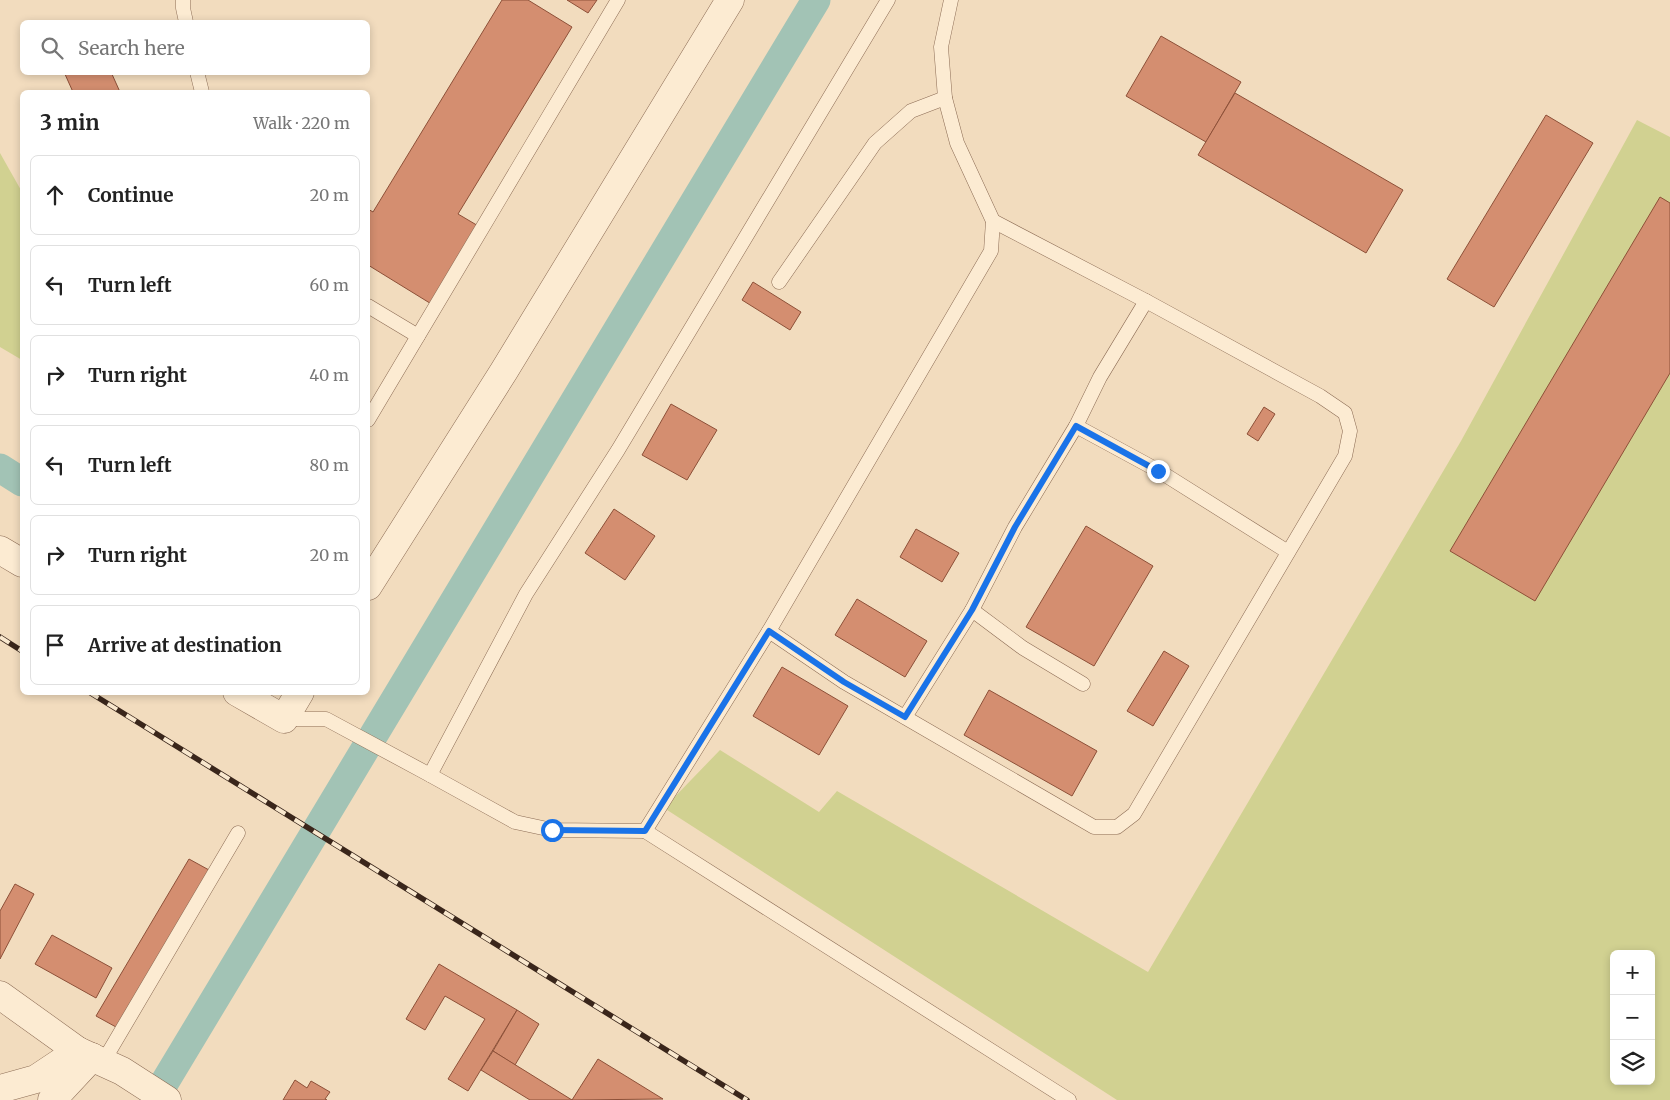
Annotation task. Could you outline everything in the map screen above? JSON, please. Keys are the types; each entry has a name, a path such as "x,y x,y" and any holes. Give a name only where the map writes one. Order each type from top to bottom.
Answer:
{"street":[{"path":"370,583 509,362 730,0"},
{"path":"0,550 20,562"},
{"path":"242,695 284,718 298,695"},
{"path":"0,996 99,1060 167,1100"},
{"path":"0,1089 99,1060"},
{"path":"52,1100 99,1060"}],"lane":[{"path":"184,0 183,8 186,20"},
{"path":"370,417 618,0"},
{"path":"430,775 526,594 628,434 888,0"},
{"path":"645,831 769,631 991,251 993,221 957,143 944,98 941,47 951,0"},
{"path":"198,75 202,90"},
{"path":"779,282 875,143 911,111 944,98"},
{"path":"769,631 844,682 1094,827 1117,827 1134,814 1345,456 1350,431 1345,413 1320,396 1146,301 993,221"},
{"path":"905,717 972,610 1015,527 1076,426 1100,377 1146,301"},
{"path":"370,307 418,336"},
{"path":"1076,426 1158,471 1288,552"},
{"path":"972,610 1023,648 1083,684"},
{"path":"284,718 326,718 516,822 552,830 645,831 1069,1100"},
{"path":"99,1060 238,833"}],"green space":[{"path":"1637,120 1670,137 1670,1100 1117,1100 664,808 720,750 819,812 837,791 1148,972 1461,441"},
{"path":"0,153 20,188 20,359 0,347"}],"building":[{"path":"502,0 528,0 572,27 458,214 480,227 433,305 370,266 370,210 373,212"},
{"path":"567,0 597,0 588,13"},
{"path":"1161,36 1241,82 1206,142 1126,96"},
{"path":"65,75 112,75 119,90 72,90"},
{"path":"1235,93 1403,190 1366,253 1198,155"},
{"path":"1546,115 1593,143 1494,307 1447,279"},
{"path":"1660,197 1670,203 1670,373 1535,601 1450,551"},
{"path":"753,282 801,312 790,330 742,300"},
{"path":"671,404 717,430 687,480 642,455"},
{"path":"1264,407 1275,414 1258,441 1247,434"},
{"path":"614,509 655,536 625,580 585,553"},
{"path":"1086,526 1153,566 1094,666 1026,627"},
{"path":"916,529 959,553 942,582 900,557"},
{"path":"857,599 927,641 905,677 835,635"},
{"path":"1164,651 1189,666 1153,726 1127,711"},
{"path":"782,667 848,706 819,755 753,716"},
{"path":"989,690 1097,751 1072,796 964,735"},
{"path":"189,859 209,870 116,1027 96,1016"},
{"path":"15,884 34,894 0,959 0,911"},
{"path":"52,935 112,968 96,998 35,964"},
{"path":"439,964 517,1010 468,1091 448,1079 485,1019 445,996 425,1030 406,1019"},
{"path":"517,1010 539,1024 515,1065 493,1051"},
{"path":"493,1051 572,1100 530,1100 481,1070"},
{"path":"598,1059 663,1099 572,1100"},
{"path":"295,1080 307,1088 311,1081 330,1092 325,1099 327,1100 283,1100"}],"waterway":[{"path":"154,1100 816,0"},
{"path":"0,468 20,481"}],"railway":[{"path":"0,637 20,650"},
{"path":"94,695 747,1100"}],"route":[{"path":"552,830 645,831 769,631 844,682 905,717 972,610 1015,527 1038,492 1076,426 1158,471"}]}
